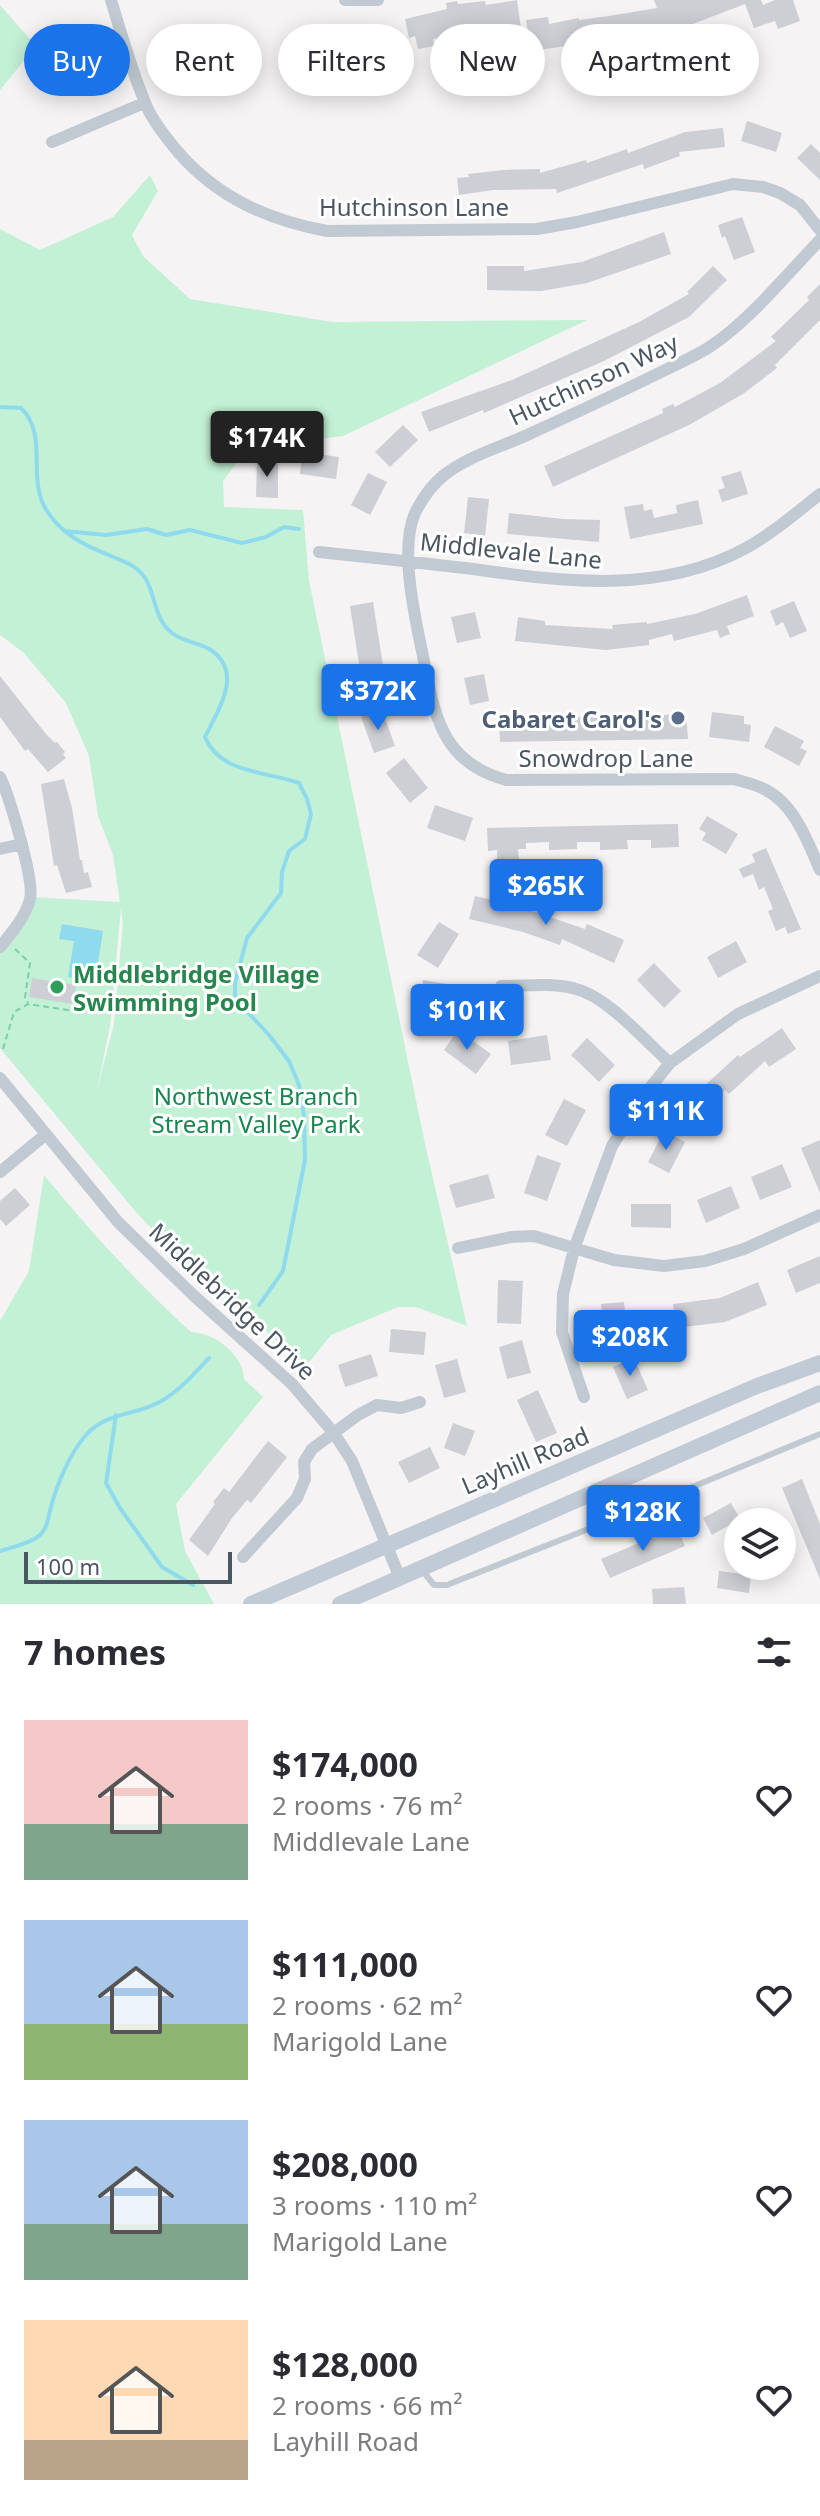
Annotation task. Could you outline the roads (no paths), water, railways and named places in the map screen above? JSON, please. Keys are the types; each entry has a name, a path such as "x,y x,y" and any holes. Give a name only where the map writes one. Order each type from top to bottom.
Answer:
{"main road":[{"name":"Layhill Road","path":"251,1604 743,1392 820,1363"},
{"path":"340,1604 820,1393"}],"street":[{"name":"Hutchinson Lane","path":"111,0 144,103 165,136 215,189 243,206 293,225 327,231 537,229 733,184 763,187 780,193 800,205 820,230"},
{"path":"345,0 378,0"},
{"path":"52,142 144,103"},
{"name":"Hutchinson Way","path":"409,561 410,527 417,510 445,474 711,347 732,330 820,240"},
{"name":"Middlevale Lane","path":"319,552 558,581 601,583 657,578 708,564 745,549 820,494"},
{"name":"Snowdrop Lane","path":"409,561 412,597 432,704 439,729 462,757 490,776 506,780 734,779 765,789 778,799 804,832 820,870"},
{"path":"0,777 22,844 31,897 6,947"},
{"path":"0,849 22,844"},
{"path":"584,1397 562,1332 563,1294 574,1249 612,1146 641,1099 670,1063 738,1014 820,976"},
{"path":"501,986 557,985 596,997 670,1063"},
{"name":"Middlebridge Drive","path":"0,1078 118,1222 292,1384 333,1432 352,1461 400,1578"},
{"path":"0,1172 45,1135"},
{"path":"458,1248 511,1237 534,1236 614,1260 664,1266 705,1261 744,1249 820,1215"},
{"path":"243,1557 297,1498 305,1479 304,1462 312,1449 377,1405 401,1408 420,1402"}],"lane":[{"path":"421,1569 434,1585 447,1585 820,1434"}],"water":[{"path":"62,924 103,931 95,981 68,977 74,941 59,939"}],"waterway":[{"path":"0,407 21,408 29,418 36,442 40,494 44,506 57,524 81,542 139,571 150,587 157,612 166,627 176,636 211,650 221,659 227,681 221,704 205,737 212,749 233,765 299,783 307,799 311,814 305,839 289,851 282,872 281,893 247,938 235,983 235,995 241,1005 289,1061 299,1085 304,1116 305,1160 283,1271 259,1305"},
{"path":"64,531 106,535 147,529 166,535 190,530 242,543 266,537 284,527 299,529"},
{"path":"0,1551 31,1541 43,1532 65,1469 80,1442 94,1427 163,1400 182,1386 209,1358"},
{"path":"116,1415 106,1483 162,1567 193,1585"}],"place":[{"name":"Cabaret Carol's","path":"678,718"},
{"name":"Middlebridge Village Swimming Pool","path":"57,987"}],"park label":[{"name":"Northwest Branch Stream Valley Park","path":"256,1109"}]}
